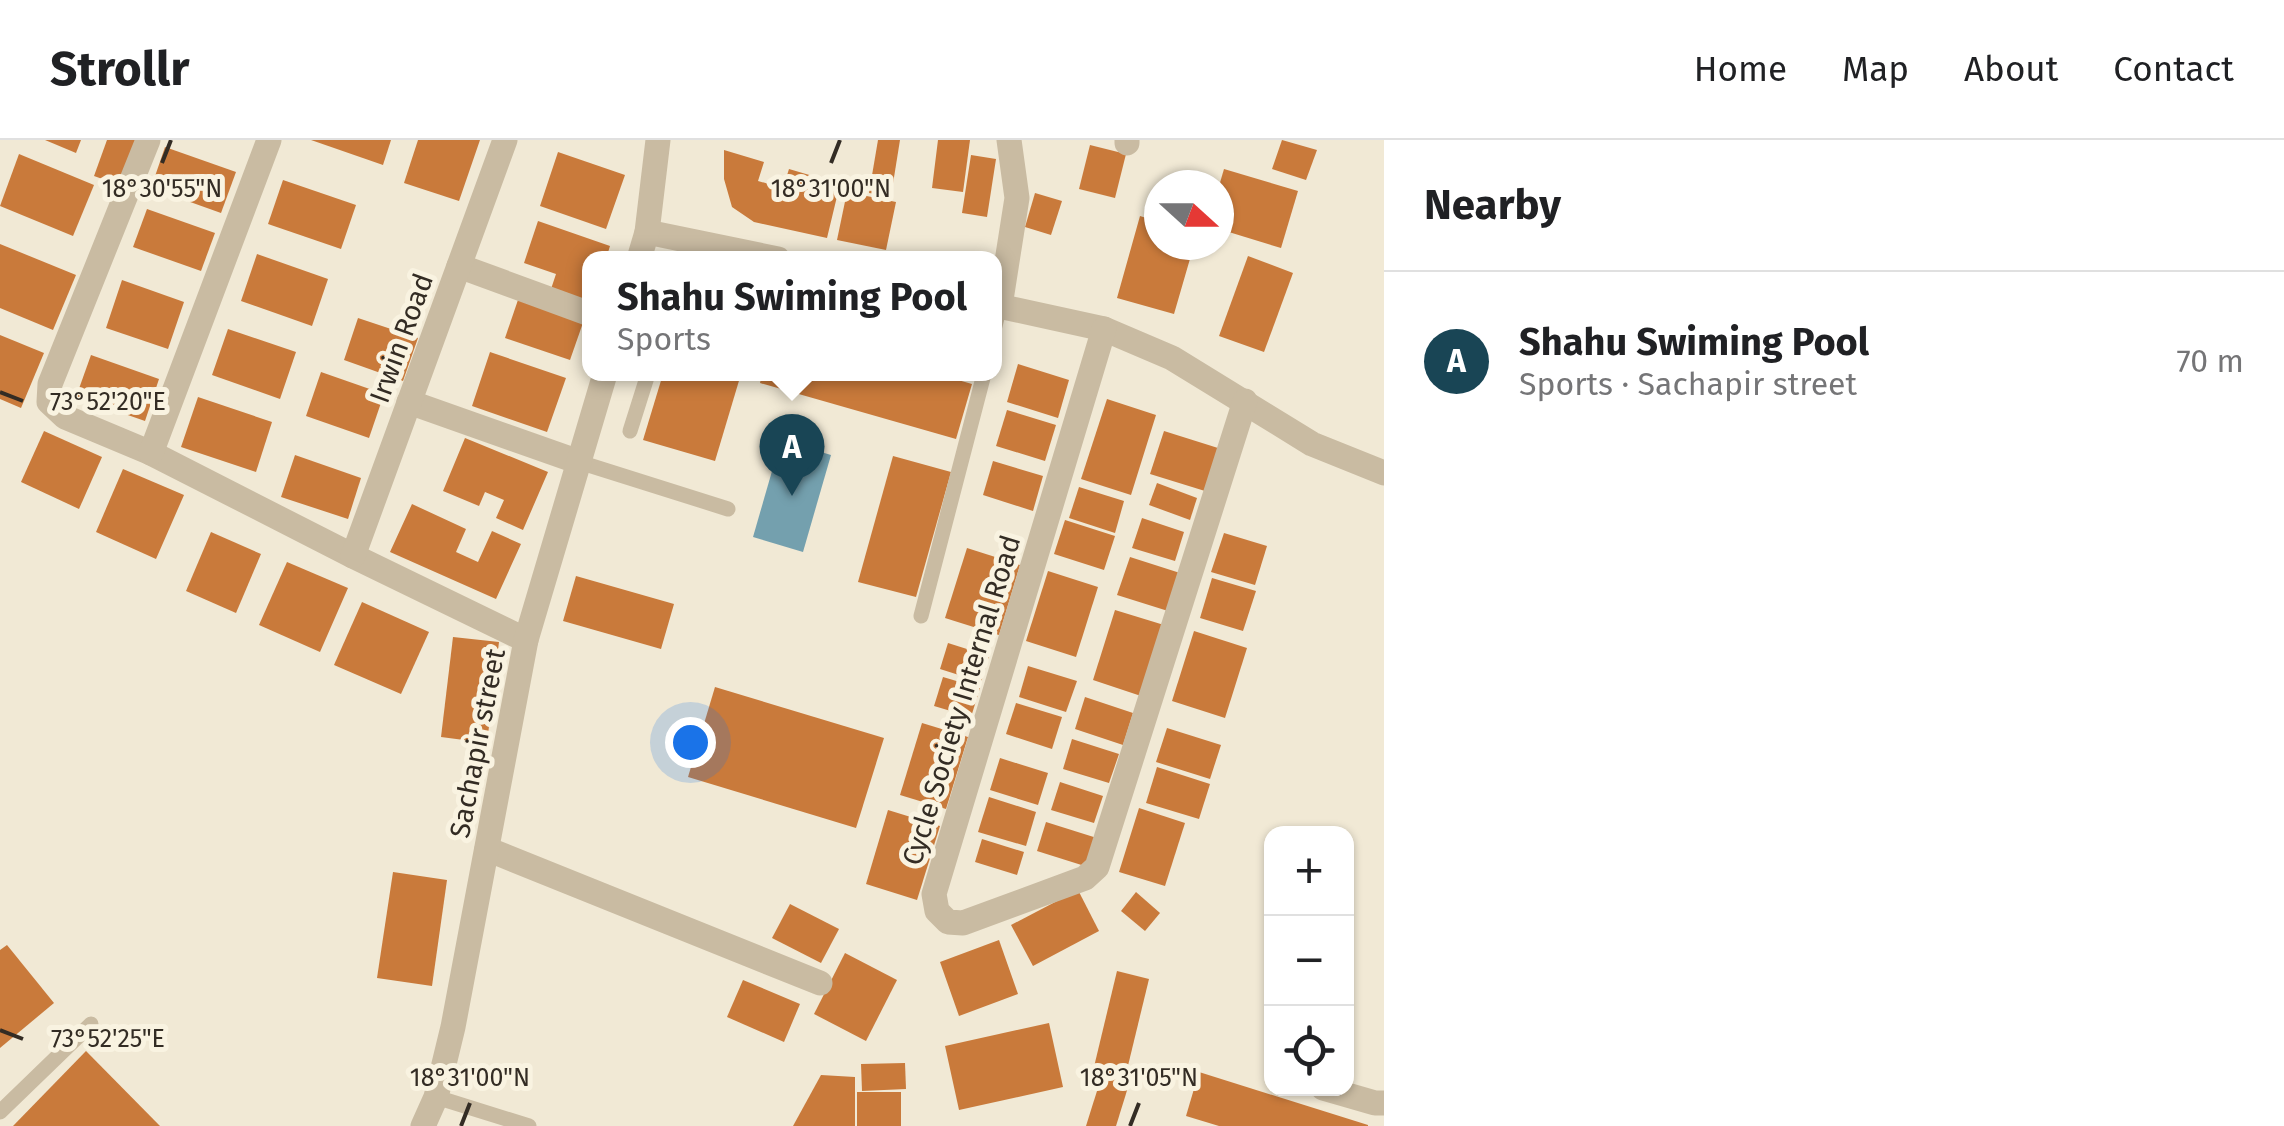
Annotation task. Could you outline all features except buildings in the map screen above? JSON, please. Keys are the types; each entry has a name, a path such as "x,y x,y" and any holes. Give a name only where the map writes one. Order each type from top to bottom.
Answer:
{"street":[{"path":"148,140 50,384 50,402 65,417 151,453 526,640"},
{"path":"151,453 270,140"},
{"name":"Irwin Road","path":"353,556 505,140"},
{"path":"641,251 658,140"},
{"path":"1002,282 1018,198 1009,140"},
{"path":"647,232 743,251"},
{"path":"459,266 582,311"},
{"path":"1002,315 1104,330 1172,358 1312,444 1384,473"},
{"name":"Cycle Society Internal Road","path":"1104,330 934,894 937,911 948,922 963,924 1085,878 1096,867 1245,401"},
{"name":"Sachapir street","path":"423,1126 436,1097 454,1028 526,640 603,381"},
{"path":"409,402 579,462"},
{"path":"487,849 820,983"},
{"path":"1351,1096 1384,1103"}],"lane":[{"path":"630,431 646,381"},
{"path":"922,616 978,381"},
{"path":"579,462 728,509"},
{"path":"0,1112 91,1024"},
{"path":"436,1097 529,1126"}],"water":[{"path":"781,440 831,455 803,552 753,537"}],"place":[{"name":"Shahu Swiming Pool","path":"792,496"}]}
